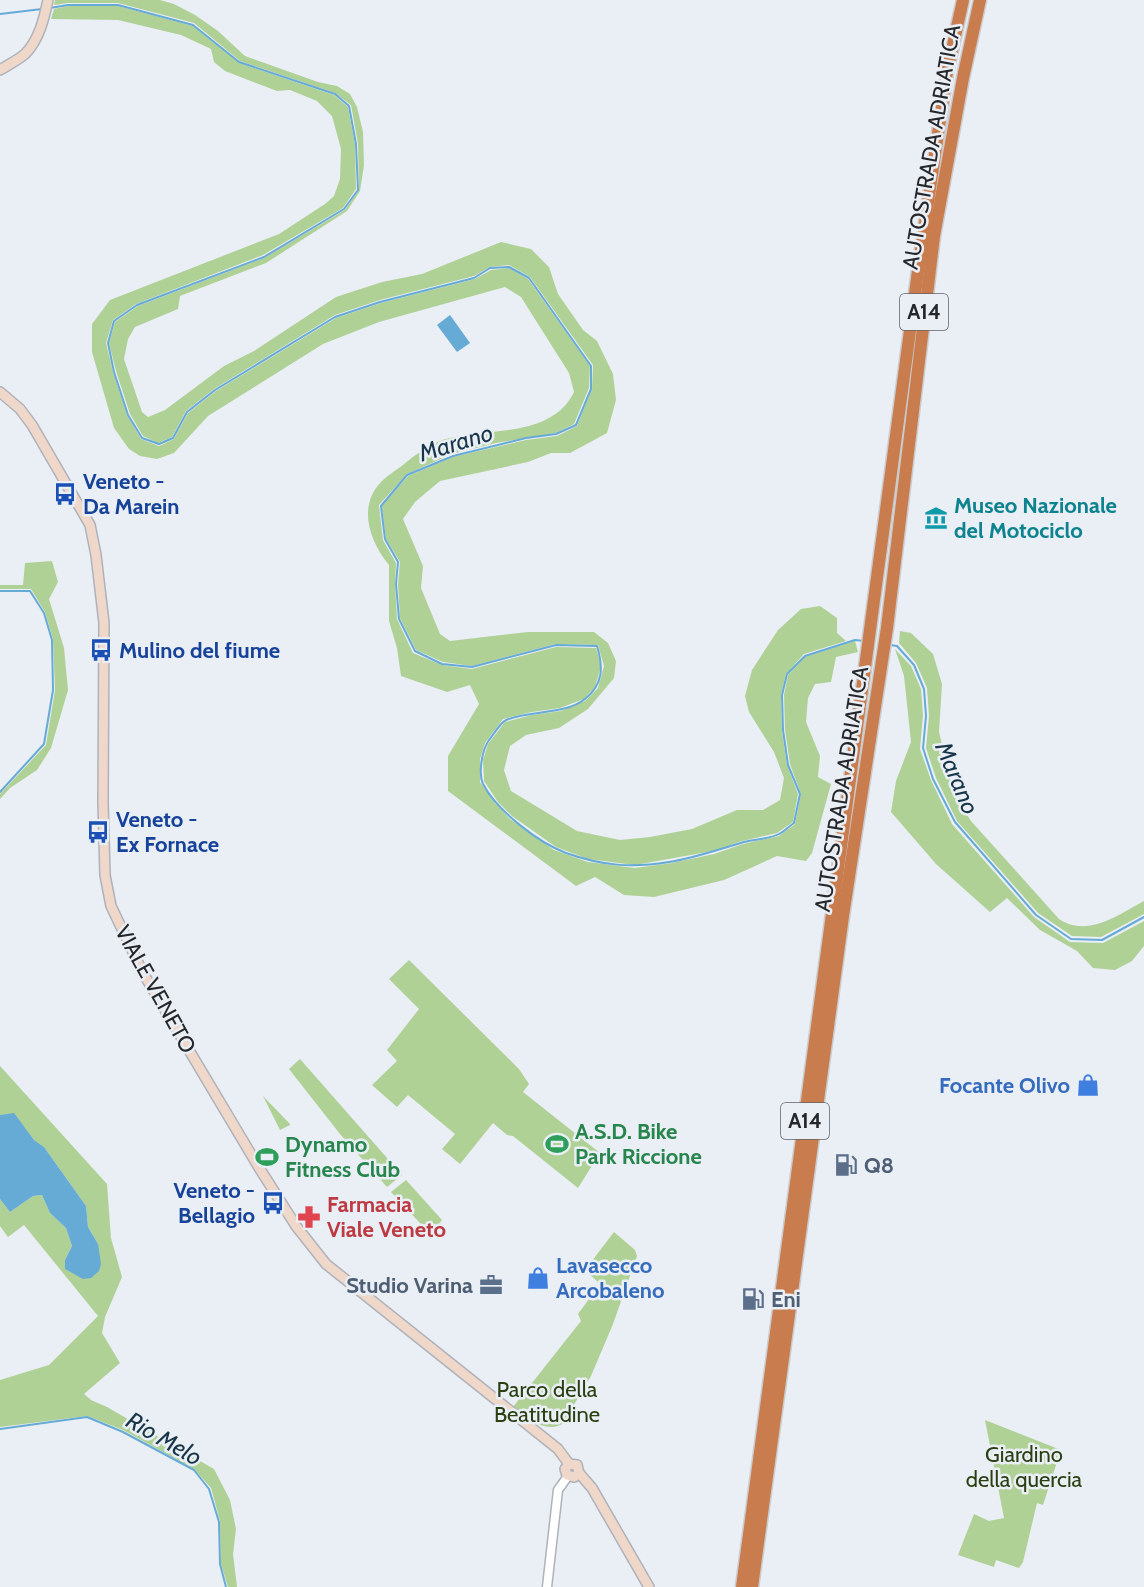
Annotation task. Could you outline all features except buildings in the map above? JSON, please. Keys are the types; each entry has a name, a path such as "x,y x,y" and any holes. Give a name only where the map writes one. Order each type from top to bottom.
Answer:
{"highway":[{"name":"AUTOSTRADA ADRIATICA","path":"742,1587 866,654 942,107 947,72 963,0"},
{"name":"AUTOSTRADA ADRIATICA","path":"752,1587 841,927 887,628 934,236 980,0"}],"main road":[{"path":"0,70 25,54 43,23 47,4"},
{"name":"VIALE VENETO","path":"0,392 20,409 32,425 92,533 104,623 105,875 111,906 144,973 296,1226 326,1264 558,1449 569,1464 577,1465 579,1473 592,1488 650,1587"},
{"path":"569,1464 565,1469 568,1476 574,1477 579,1473"}],"street":[{"path":"547,1587 558,1490 568,1476"}],"green space":[{"path":"55,0 160,0 174,4 218,31 245,56 318,82 337,86 350,94 357,107 363,132 364,165 360,191 347,211 266,263 180,296 178,309 135,327 128,339 124,359 142,412 148,417 165,410 224,366 254,351 336,297 382,282 422,274 501,242 531,249 549,267 558,294 583,330 597,341 613,374 616,400 607,433 570,453 551,453 528,462 440,481 415,502 403,519 423,566 421,588 440,634 450,641 528,632 594,632 608,643 616,661 614,678 588,709 559,728 526,735 510,746 504,770 511,791 577,831 620,840 692,829 737,810 763,810 780,800 784,778 774,752 749,712 745,696 752,670 778,630 801,609 820,606 837,618 837,633 846,641 804,654 786,674 781,695 782,731 787,765 798,794 793,822 777,833 713,851 635,865 588,859 556,847 512,816 498,802 484,781 483,760 488,744 505,722 561,711 585,701 598,688 604,666 598,645 555,644 472,666 443,662 416,650 400,618 398,584 400,562 386,539 382,506 408,476 453,457 526,440 557,436 577,426 592,389 593,365 530,277 509,265 490,267 474,276 380,300 335,315 214,389 186,411 172,437 158,443 143,436 130,414 109,343 115,322 138,306 264,258 345,210 359,190 358,144 351,105 335,93 240,61 194,23 118,3 54,5"},
{"path":"68,6 118,6 193,26 239,63 334,95 348,107 355,144 356,189 343,208 263,255 136,304 113,320 106,343 127,415 141,439 159,446 174,439 188,413 216,391 336,318 381,303 475,279 491,270 509,268 528,279 590,366 589,388 574,424 556,433 496,443 452,454 407,474 379,505 383,540 396,563 397,619 413,653 442,665 472,669 556,647 596,648 601,666 595,687 584,699 560,708 503,719 485,743 480,759 480,782 510,819 554,850 588,862 635,868 714,854 743,844 779,836 795,824 801,794 790,764 785,730 784,695 788,675 805,657 855,641 858,652 836,657 831,682 815,684 808,698 806,722 820,756 818,777 831,784 812,853 806,861 777,856 724,880 654,897 624,895 595,877 576,886 448,791 448,756 479,704 470,685 447,692 401,676 397,648 389,621 389,565 376,546 372,535 368,513 369,502 381,482 425,448 450,438 536,424 551,417 564,406 574,392 569,373 521,297 505,287 379,322 323,344 208,416 174,453 157,459 140,456 129,449 114,428 92,352 92,324 110,300 279,234 325,204 334,196 340,179 341,149 332,116 317,101 290,90 277,91 225,71 214,62 211,49 181,35 118,20 51,19 54,9"},
{"path":"52,561 58,582 49,599 64,648 68,690 51,748 37,770 10,788 0,799 0,794 46,745 55,690 53,639 45,612 31,589 0,589 0,585 23,585 25,563"},
{"path":"900,631 911,633 933,654 942,684 939,732 954,794 971,821 1059,919 1080,926 1091,925 1113,918 1144,901 1144,914 1101,937 1072,936 1038,913 957,821 936,778 926,748 929,716 927,688 916,663 899,643"},
{"path":"895,649 911,666 921,689 923,715 920,749 931,780 952,824 1034,917 1070,942 1103,943 1144,921 1144,946 1132,961 1115,970 1093,968 1077,951 1040,930 1007,898 990,912 936,864 891,812 896,781 911,742 904,676"},
{"path":"409,960 519,1069 529,1084 523,1092 600,1153 578,1188 513,1136 507,1135 493,1123 460,1164 442,1149 455,1134 408,1095 397,1107 372,1085 397,1061 387,1050 419,1009 389,979"},
{"path":"300,1059 402,1175 387,1187 340,1134 289,1069"},
{"path":"0,1066 107,1184 111,1238 122,1277 105,1317 102,1333 120,1363 84,1394 214,1469 230,1500 236,1529 233,1554 237,1587 228,1587 221,1564 220,1521 211,1488 194,1469 123,1430 87,1416 0,1427 0,1380 49,1365 98,1316 24,1225 8,1237 0,1226 0,1199 10,1212 33,1196 42,1195 50,1213 66,1228 72,1246 65,1260 98,1244 88,1227 86,1206 44,1147 34,1140 14,1114 0,1115"},
{"path":"263,1096 290,1124 290,1125 280,1130"},
{"path":"406,1180 442,1220 431,1235 391,1192"},
{"name":"Parco della Beatitudine","path":"614,1232 635,1250 637,1256 613,1324 591,1376 569,1413 570,1417 556,1427 541,1425 513,1407 581,1321 578,1314 600,1284 585,1270"},
{"name":"Giardino della quercia","path":"985,1420 1061,1450 1043,1505 1037,1503 1023,1562 1019,1568 996,1560 994,1567 958,1555 974,1514 989,1521 1004,1518"}],"water":[{"path":"450,315 470,343 457,352 437,325"},
{"path":"14,1113 34,1140 44,1147 86,1206 88,1227 98,1244 101,1264 99,1271 91,1278 83,1279 65,1269 65,1260 72,1246 66,1228 50,1213 42,1195 33,1196 10,1212 0,1199 0,1115"}],"waterway":[{"name":"Marano","path":"50,8 68,5 118,5 193,25 239,62 335,94 349,106 356,144 358,190 344,209 264,257 137,305 114,321 108,343 114,372 128,415 142,438 159,444 173,438 187,412 215,390 335,317 380,302 474,278 490,268 509,267 529,278 591,366 591,389 576,425 556,434 526,438 453,456 407,475 381,506 385,539 398,562 396,584 399,619 415,651 442,664 472,667 556,645 597,646 601,668 599,681 585,699 568,708 506,720 487,744 481,768 483,784 498,805 520,825 544,842 566,853 592,861 629,865 679,860 779,834 794,823 800,794 788,765 783,730 782,695 787,674 805,656 855,640 864,641"},
{"name":"Marano","path":"0,14 42,9"},
{"name":"Rio Melo","path":"0,591 30,591 44,613 52,640 53,690 44,744 0,792"},
{"name":"Marano","path":"890,645 897,646 914,665 924,689 926,716 923,748 933,779 955,822 1036,915 1071,939 1102,940 1144,917"},
{"name":"Rio Melo","path":"0,1429 87,1417 123,1432 194,1470 209,1489 219,1522 220,1564 226,1587"}],"place":[{"name":"Veneto - Da Marein","path":"65,494"},
{"name":"Museo Nazionale del Motociclo","path":"936,518"},
{"name":"Mulino del fiume","path":"101,650"},
{"name":"Veneto - Ex Fornace","path":"98,832"},
{"name":"Focante Olivo","path":"1088,1085"},
{"name":"A.S.D. Bike Park Riccione","path":"557,1144"},
{"name":"Dynamo Fitness Club","path":"267,1157"},
{"name":"Q8","path":"846,1165"},
{"name":"Veneto - Bellagio","path":"273,1203"},
{"name":"Farmacia Viale Veneto","path":"309,1217"},
{"name":"Lavasecco Arcobaleno","path":"538,1278"},
{"name":"Studio Varina","path":"491,1285"},
{"name":"Eni","path":"753,1299"}]}
